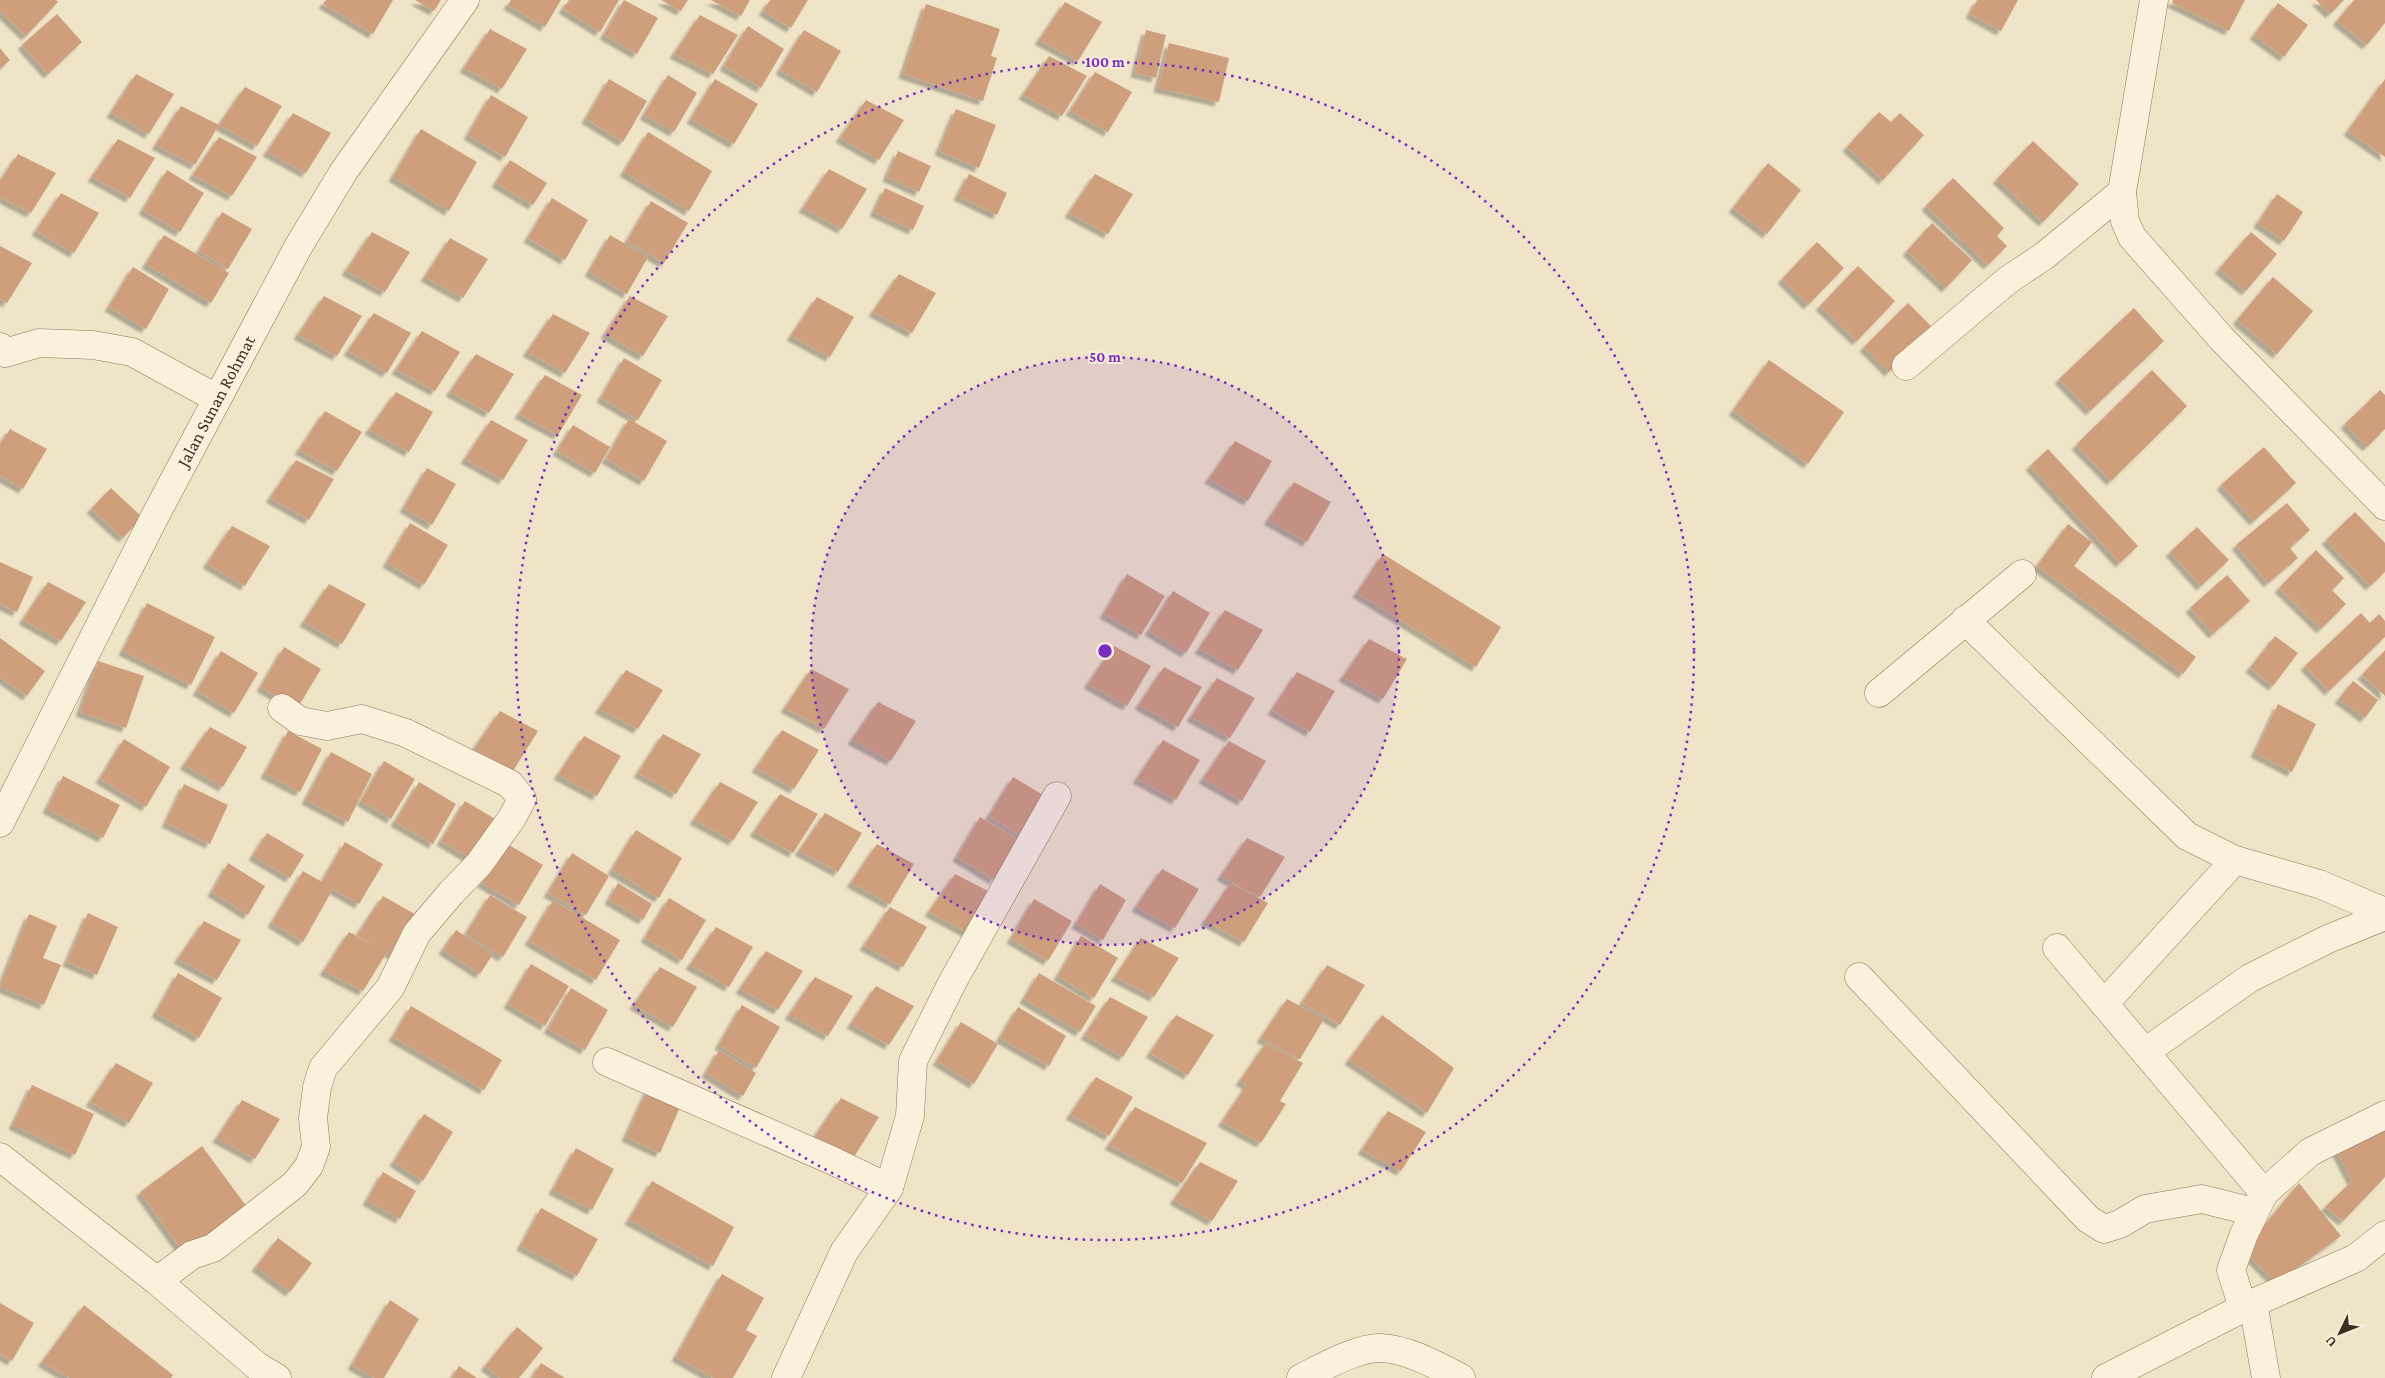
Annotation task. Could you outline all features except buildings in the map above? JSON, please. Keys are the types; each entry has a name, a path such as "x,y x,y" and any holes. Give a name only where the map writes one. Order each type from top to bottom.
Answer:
{"street":[{"name":"Jalan Sunan Rohmat","path":"0,824 216,398 298,246 344,171 465,0"},
{"path":"2154,0 2122,192 2125,221 2132,237 2222,339 2385,506"},
{"path":"1906,366 2008,280 2044,256 2122,192"},
{"path":"0,347 5,353 39,343 93,345 132,352 216,398"},
{"path":"1879,693 2022,574"},
{"path":"1965,620 2187,836 2235,860 2319,884 2385,912"},
{"path":"157,1282 192,1256 213,1248 295,1184 309,1166 316,1147 313,1118 317,1087 323,1068 390,988 417,934 451,893 479,864 512,818 522,799 510,784 406,733 362,719 328,726 300,721 282,708"},
{"path":"786,1378 844,1252 889,1188 910,1116 913,1061 953,981 1057,796"},
{"path":"2104,1004 2235,860"},
{"path":"2145,1052 2250,978 2328,939 2385,916"},
{"path":"2057,948 2145,1052 2259,1203"},
{"path":"1859,977 2088,1219 2104,1229 2120,1224 2145,1209 2202,1199 2259,1203"},
{"path":"607,1062 831,1160 889,1188"},
{"path":"2266,1378 2245,1302 2231,1270 2259,1203 2310,1152 2385,1115"},
{"path":"0,1157 157,1282 257,1366 277,1378"},
{"path":"2106,1378 2245,1302 2356,1258 2385,1235"},
{"path":"1301,1378 1340,1358 1381,1348 1417,1356 1461,1378"}]}
